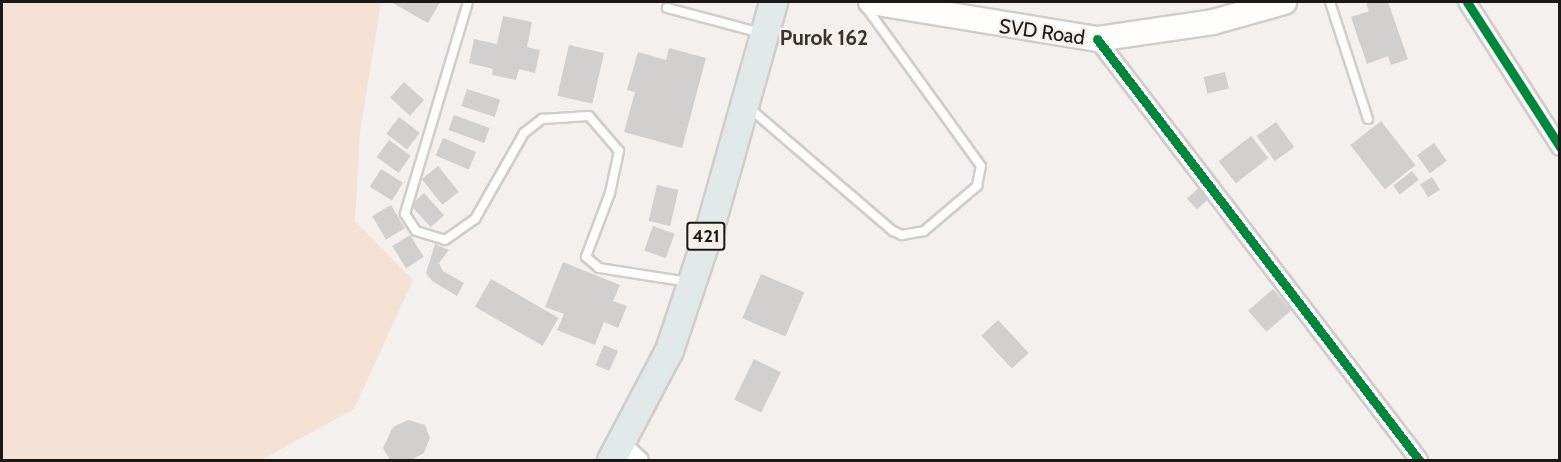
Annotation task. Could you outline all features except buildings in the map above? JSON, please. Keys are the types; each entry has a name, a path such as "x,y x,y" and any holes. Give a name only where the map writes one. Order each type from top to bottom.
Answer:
{"main road":[{"name":"421","path":"624,455 669,350 745,104 773,2"},
{"name":"SVD Road","path":"871,2 1097,39 1213,22 1284,2"}],"street":[{"path":"1467,2 1560,147"},
{"path":"1097,39 1419,460"}],"lane":[{"path":"468,2 405,214 416,231 445,240 476,219 524,133 542,119 589,116 619,151 610,193 586,257 599,268 691,282"},
{"path":"745,104 902,235 924,231 977,186 981,166 975,155 861,2"},
{"path":"1330,2 1368,118"},
{"path":"667,8 765,34"}],"shaded area":[{"path":"2,2 381,2 360,131 355,221 413,280 354,409 261,460 2,460"}],"cycle path":[{"path":"1467,2 1560,147"},
{"path":"1097,39 1419,460"}],"district":[{"name":"Purok 162","path":"824,38"}]}
